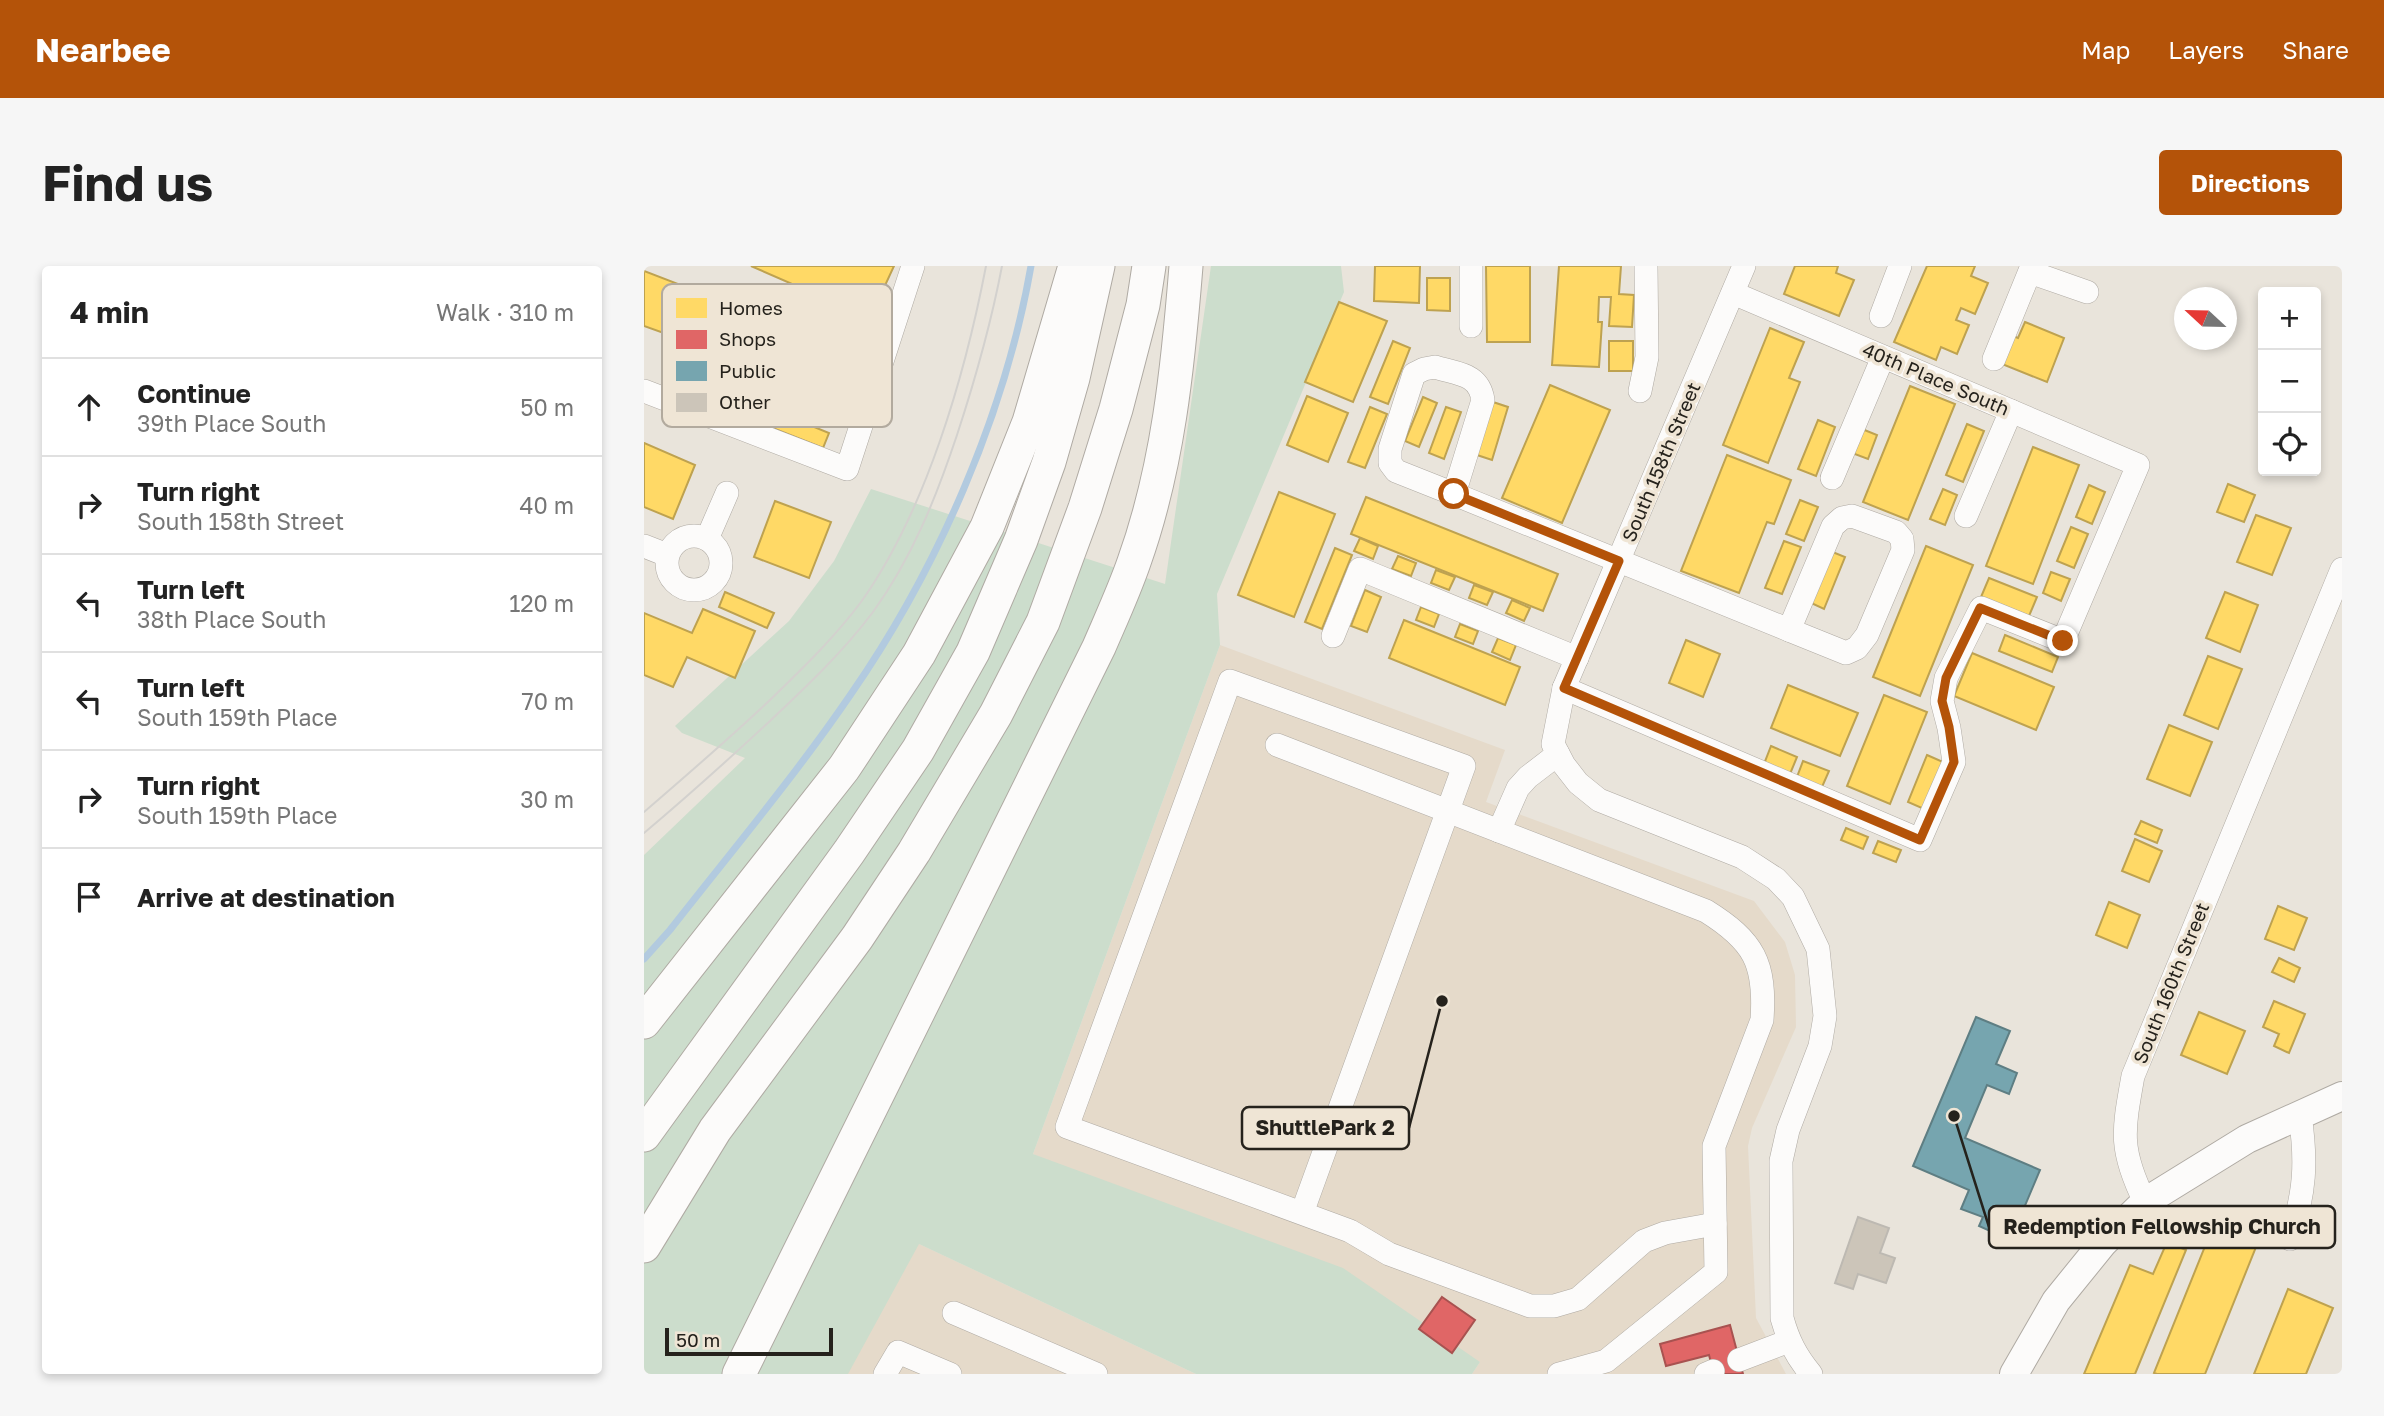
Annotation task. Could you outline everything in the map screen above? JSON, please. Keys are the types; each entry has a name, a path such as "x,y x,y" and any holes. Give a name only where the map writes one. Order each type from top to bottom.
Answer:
{"highway":[{"path":"644,1022 844,768 919,654 987,527 1029,422 1075,266"},
{"path":"644,1135 849,852 918,750 973,652 1021,540 1049,462 1073,378 1098,266"},
{"path":"644,1246 715,1130 857,937 914,852 996,714 1037,634 1086,508 1143,305 1149,266"},
{"path":"739,1374 1099,647 1134,562 1158,480 1177,375 1186,266"},
{"path":"644,1211 715,1130"}],"main road":[{"path":"2014,1374 2056,1301 2102,1243 2145,1202 2247,1139 2342,1096"}],"street":[{"path":"892,331 913,266"},
{"path":"1471,266 1471,326"},
{"path":"1640,391 1647,357 1646,266"},
{"name":"South 158th Street","path":"1558,754 1553,744 1564,688 1744,266"},
{"path":"1881,316 1900,266"},
{"path":"1994,359 2031,269 2087,292"},
{"name":"40th Place South","path":"1564,688 1920,840 1954,762 1942,701 1946,678 1980,608 2063,641 2138,465 1733,293"},
{"path":"1832,478 1883,357"},
{"path":"1454,494 1483,400 1481,388 1475,380 1435,367 1424,369 1414,374 1390,449 1390,463 1396,471 1846,653 1857,648 1867,635 1903,551 1902,540 1896,532 1852,516 1842,518 1833,526 1789,629"},
{"path":"644,391 662,398"},
{"path":"1966,516 2011,411"},
{"path":"738,427 847,469 861,427"},
{"path":"707,540 727,493"},
{"path":"692,536 707,540 718,551 721,559 719,571 715,579 699,590 688,590 678,586 670,577 666,566 667,555 672,545 682,538 692,536"},
{"path":"644,546 667,555"},
{"path":"1333,636 1360,569 1577,658"},
{"name":"South 160th Street","path":"2145,1202 2132,1176 2125,1149 2125,1122 2133,1076 2342,569"},
{"path":"1302,1213 1464,766 1230,681 1067,1127 1350,1231 1389,1254 1530,1306 1554,1306 1578,1299 1644,1241 1665,1233 1715,1224"},
{"path":"1277,745 1706,911 1730,926 1747,942 1759,969 1764,999 1762,1020 1714,1146 1716,1272 1606,1361 1559,1374"},
{"path":"1499,831 1518,788 1558,754 1578,783 1599,800 1742,857 1776,879 1793,897 1818,949 1825,1016 1820,1046 1788,1130 1781,1161 1782,1318 1796,1356 1811,1374"},
{"path":"2290,1239 2305,1182 2305,1145 2300,1115"},
{"path":"954,1312 1096,1374"},
{"path":"1739,1360 1789,1341"},
{"path":"885,1374 898,1352 950,1374"}],"shaded area":[{"path":"1220,645 1505,750 1486,802 1754,901 1785,942 1795,975 1796,1027 1752,1128 1748,1146 1756,1318 1786,1374 1472,1374 1480,1362 1033,1154"},
{"path":"851,1212 1196,1374 770,1374"}],"green space":[{"path":"1211,266 1341,266 1344,292 1217,594 1220,645 1033,1154 1343,1268 1480,1362 1472,1374 1196,1374 919,1244 848,1374 644,1374 644,855 745,758 682,733 675,726 789,621 834,561 871,489 1165,584"}],"building: Homes":[{"path":"751,266 894,266 886,284 792,284"},
{"path":"1375,266 1420,266 1419,303 1374,301"},
{"path":"1486,266 1530,266 1530,342 1487,342"},
{"path":"1559,266 1621,266 1619,294 1634,295 1632,327 1609,326 1611,297 1599,297 1598,322 1602,322 1599,367 1552,365"},
{"path":"1795,266 1838,266 1836,273 1854,280 1839,316 1784,294"},
{"path":"1927,266 1975,266 1971,276 1988,283 1975,314 1961,308 1956,320 1969,325 1957,354 1941,347 1936,360 1894,342"},
{"path":"644,271 678,284 662,284 662,332 644,326"},
{"path":"1427,278 1450,278 1450,311 1427,310"},
{"path":"1339,302 1387,321 1353,402 1305,382"},
{"path":"2025,322 2064,338 2047,382 1997,362 2008,334 2018,338"},
{"path":"1770,328 1804,342 1789,378 1800,382 1768,463 1723,445"},
{"path":"1393,341 1410,348 1388,404 1370,397"},
{"path":"1609,341 1633,341 1633,371 1609,371"},
{"path":"1550,385 1610,410 1562,523 1502,498"},
{"path":"1910,386 1955,404 1908,520 1863,502"},
{"path":"1307,396 1348,413 1328,462 1287,445"},
{"path":"1423,397 1437,403 1419,447 1405,441"},
{"path":"1490,401 1508,407 1492,460 1474,454"},
{"path":"1370,407 1387,414 1365,468 1348,462"},
{"path":"1446,407 1461,412 1444,459 1429,453"},
{"path":"1818,420 1835,427 1816,476 1798,469"},
{"path":"1967,424 1984,431 1963,482 1946,475"},
{"path":"814,427 829,433 823,448 775,429"},
{"path":"1862,429 1877,435 1868,459 1852,453"},
{"path":"644,443 695,465 673,519 644,507"},
{"path":"2033,447 2079,465 2033,584 1986,566"},
{"path":"1727,455 1791,480 1774,524 1767,522 1739,593 1681,571"},
{"path":"2228,484 2255,495 2244,522 2217,512"},
{"path":"2089,485 2105,492 2092,524 2076,517"},
{"path":"1943,489 1957,495 1945,525 1930,519"},
{"path":"1279,492 1335,514 1294,617 1238,595"},
{"path":"1366,497 1558,574 1543,611 1351,534"},
{"path":"1800,500 1818,507 1804,541 1786,534"},
{"path":"775,501 831,522 809,578 754,557"},
{"path":"2256,515 2291,528 2272,575 2237,562"},
{"path":"2071,527 2088,534 2074,568 2057,561"},
{"path":"1360,538 1378,546 1373,559 1354,551"},
{"path":"1784,541 1801,547 1782,594 1765,588"},
{"path":"1926,546 1973,565 1920,696 1873,677"},
{"path":"1335,548 1352,555 1322,629 1305,622"},
{"path":"1830,551 1845,557 1824,609 1809,602"},
{"path":"1398,556 1416,563 1411,576 1392,569"},
{"path":"1436,570 1455,577 1449,590 1431,583"},
{"path":"2051,572 2070,579 2061,601 2043,593"},
{"path":"1989,578 2037,597 2029,616 1981,597"},
{"path":"1474,585 1493,592 1487,605 1469,598"},
{"path":"1365,590 1381,597 1367,632 1351,626"},
{"path":"725,592 774,613 767,628 719,607"},
{"path":"2225,592 2258,605 2240,652 2206,638"},
{"path":"1512,600 1530,608 1524,621 1506,613"},
{"path":"1421,607 1439,614 1434,627 1416,620"},
{"path":"703,609 755,631 735,678 687,657 673,687 644,675 644,613 692,633"},
{"path":"1404,620 1520,667 1505,705 1389,658"},
{"path":"1460,624 1478,631 1473,644 1455,637"},
{"path":"2005,635 2058,657 2052,672 1999,651"},
{"path":"1498,638 1516,645 1510,660 1492,652"},
{"path":"1686,640 1720,654 1703,697 1669,683"},
{"path":"1972,653 2054,687 2036,730 1954,696"},
{"path":"2208,656 2242,669 2218,729 2184,715"},
{"path":"1788,685 1858,713 1840,756 1771,728"},
{"path":"1884,695 1927,712 1890,804 1847,786"},
{"path":"2169,725 2212,742 2190,796 2147,779"},
{"path":"1771,746 1797,757 1790,774 1764,764"},
{"path":"1927,755 1943,762 1924,809 1908,802"},
{"path":"1803,761 1829,771 1822,787 1797,777"},
{"path":"2141,821 2162,830 2157,843 2135,834"},
{"path":"1846,828 1868,837 1863,849 1841,840"},
{"path":"2135,839 2162,851 2149,882 2122,871"},
{"path":"1878,841 1901,850 1896,862 1873,853"},
{"path":"2109,902 2140,915 2127,948 2096,935"},
{"path":"2278,906 2307,918 2294,950 2265,939"},
{"path":"2279,958 2300,968 2294,982 2272,972"},
{"path":"2274,1001 2305,1014 2289,1053 2274,1046 2279,1034 2263,1027"},
{"path":"2199,1012 2245,1031 2227,1074 2181,1055"},
{"path":"2216,1219 2260,1237 2205,1374 2154,1373"},
{"path":"2167,1242 2186,1250 2135,1374 2084,1374 2130,1265 2153,1274"},
{"path":"2288,1289 2333,1308 2306,1374 2254,1374"}],"building: Shops":[{"path":"1442,1297 1475,1320 1452,1353 1419,1329"},
{"path":"1730,1325 1743,1374 1714,1374 1709,1355 1666,1366 1660,1344"}],"building: Public":[{"path":"1976,1017 2010,1031 1996,1064 2017,1073 2009,1094 1987,1085 1965,1138 2040,1170 2013,1234 2003,1230 2001,1236 1979,1226 1983,1217 1961,1209 1969,1190 1913,1166"}],"building: Other":[{"path":"1858,1217 1889,1228 1880,1253 1895,1258 1886,1283 1858,1274 1853,1289 1835,1283"}],"waterway":[{"path":"644,959 808,755 851,694 912,596 964,489 985,434 1004,378 1031,266"}],"tram line":[{"path":"644,812 740,728 806,664 851,615 884,566 924,484 940,441 967,352 986,266"},
{"path":"644,833 811,681 861,627 887,591 922,527 949,458 982,352 1002,266"}],"place":[{"name":"ShuttlePark 2","path":"1442,1001"},
{"name":"Redemption Fellowship Church","path":"1954,1116"}],"route":[{"path":"1454,494 1619,561 1564,688 1920,840 1954,762 1942,701 1946,678 1980,608 2063,641"}]}
